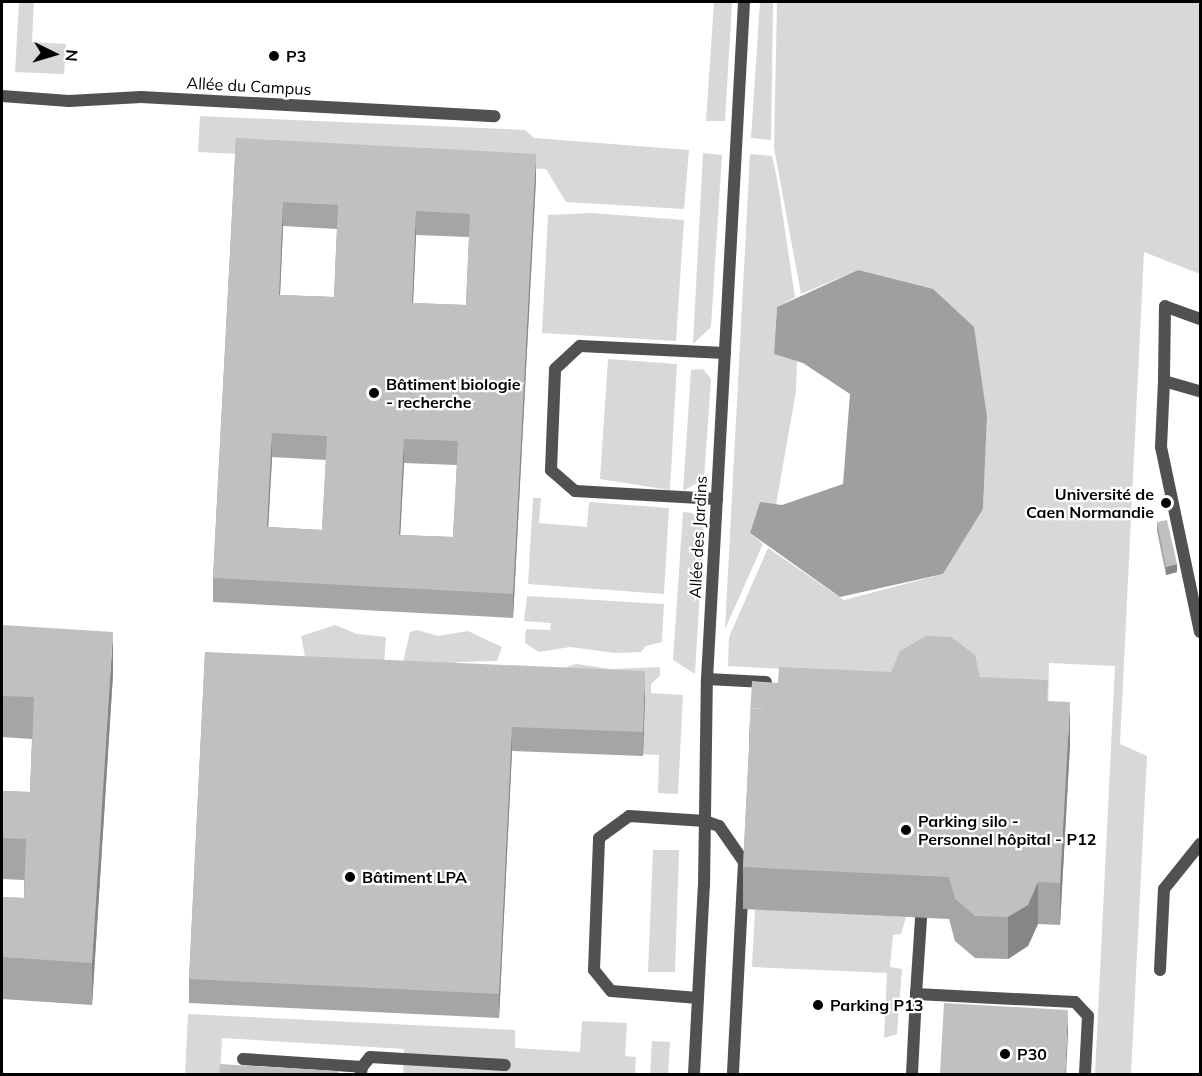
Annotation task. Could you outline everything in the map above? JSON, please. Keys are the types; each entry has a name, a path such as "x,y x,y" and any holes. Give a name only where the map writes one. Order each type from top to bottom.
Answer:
{"street":[{"name":"Allée des Jardins","path":"694,1074 705,821 707,679 744,2"},
{"name":"Allée du Campus","path":"2,96 69,101 153,97 494,116"},
{"path":"1200,319 1165,306 1161,447 1200,632"},
{"path":"717,499 575,491 551,470 555,369 580,346 725,353"},
{"path":"1164,381 1200,391"},
{"path":"707,679 778,683"},
{"path":"698,998 610,991 594,970 599,838 629,816 705,821 719,826 744,862 733,1074"},
{"path":"1160,970 1164,889 1200,844"},
{"path":"912,1074 921,918"},
{"path":"916,994 1076,1002 1088,1016 1085,1074"},
{"path":"243,1059 361,1071 370,1057 505,1065"}],"shaded area":[{"path":"19,2 34,2 32,42 66,44 64,74 15,72"},
{"path":"714,2 732,2 725,121 706,121"},
{"path":"760,2 773,2 771,140 751,138"},
{"path":"777,2 1200,2 1200,274 1144,252 1120,744 1147,756 1131,1074 1095,1074 1115,666 1049,663 1048,722 819,671 728,666 729,637 768,548 844,600 943,574 983,509 987,417 858,270 801,294 774,148"},
{"path":"200,116 525,130 534,138 689,150 684,209 566,202 546,169 198,152"},
{"path":"703,153 722,155 711,327 693,344"},
{"path":"750,154 772,156 778,184 795,297 777,307 774,354 797,361 796,391 776,505 760,503 750,533 763,544 725,629"},
{"path":"591,213 684,220 676,341 542,333 548,215"},
{"path":"858,270 933,289 974,327 987,417 983,509 943,574 840,597 750,533 760,502 782,505 843,484 850,394 803,363 774,354 777,307"},
{"path":"608,359 677,364 670,490 600,479"},
{"path":"703,369 711,379 704,479 683,491 691,370"},
{"path":"533,498 541,498 539,523 587,527 589,502 669,508 664,594 528,584"},
{"path":"683,512 692,513 704,522 695,674 673,660"},
{"path":"527,596 664,604 662,642 646,646 641,652 615,653 570,647 539,652 525,643 526,629 550,630 551,623 524,621"},
{"path":"335,625 357,634 386,637 384,664 305,657 301,636"},
{"path":"417,630 438,636 468,631 502,647 497,661 456,662 451,667 403,663 410,632"},
{"path":"576,664 612,669 660,667 660,676 651,684 651,693 683,695 678,794 658,793 659,755 638,754 551,672"},
{"path":"653,850 679,850 675,972 648,972"},
{"path":"755,909 906,917 901,934 893,935 890,967 902,969 897,1034 884,1038 887,973 752,967"},
{"path":"188,1014 515,1030 515,1048 580,1052 582,1021 627,1023 625,1056 636,1057 635,1074 403,1074 404,1049 222,1038 220,1074 185,1074"},
{"path":"652,1041 670,1042 668,1074 650,1074"}],"building":[{"name":"Bâtiment biologie - recherche","path":"236,138 536,154 513,594 213,578","holes":["283,202 338,205 334,297 279,295","416,211 470,214 466,305 412,303","272,433 327,436 322,530 267,527","404,439 458,441 453,537 399,535"]},
{"path":"1167,520 1177,564 1166,567 1157,522"},
{"path":"2,625 113,632 92,963 2,957 2,897 24,898 26,839 2,838 2,791 30,792 34,697 2,696"},
{"name":"Parking silo - Personnel hôpital - P12","path":"926,636 951,637 975,655 980,677 1048,680 1047,701 1070,702 1060,883 1038,882 1028,905 1008,917 975,916 955,899 949,877 743,867 751,708 776,710 779,667 891,672 900,651"},
{"name":"Bâtiment LPA","path":"205,652 645,671 643,732 512,727 499,994 189,979"},
{"path":"752,681 778,683 776,710 751,708 749,733"},
{"name":"P30","path":"944,1003 1068,1010 1065,1074 940,1074"},
{"path":"220,1064 338,1071 338,1074 219,1074"}],"place":[{"name":"P3","path":"274,56"},
{"name":"Bâtiment biologie - recherche","path":"374,393"},
{"name":"Université de Caen Normandie","path":"1166,503"},
{"name":"Parking silo - Personnel hôpital - P12","path":"906,830"},
{"name":"Bâtiment LPA","path":"350,877"},
{"name":"Parking P13","path":"818,1005"},
{"name":"P30","path":"1005,1054"}]}
